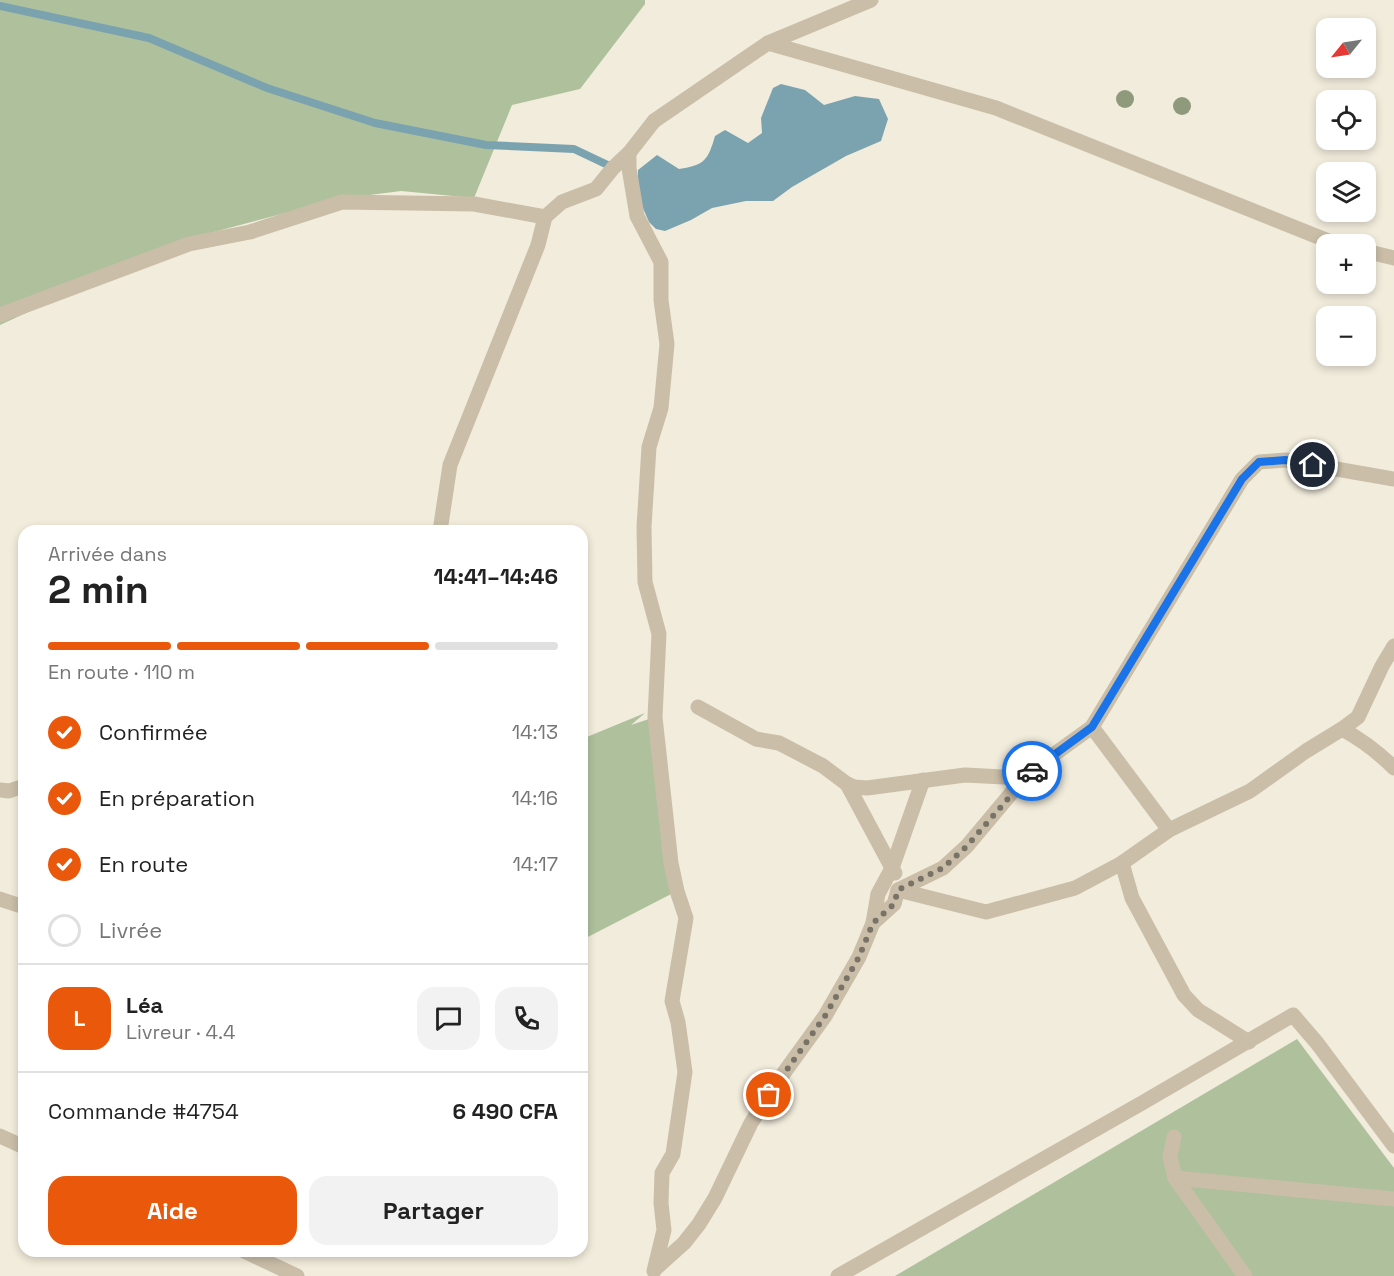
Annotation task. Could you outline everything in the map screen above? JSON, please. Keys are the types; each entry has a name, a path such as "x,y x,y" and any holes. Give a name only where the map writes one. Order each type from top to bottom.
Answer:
{"street":[{"path":"441,525 450,465 538,245 545,217 562,202 596,189 654,121 768,43 871,0"},
{"path":"768,43 996,108 1316,236"},
{"path":"628,153 637,216 661,262 661,300 667,344 661,408 649,447 644,527 645,582 658,634 655,717 670,852 677,891 687,918 672,1001 678,1022 685,1072 673,1155 662,1173 661,1203 664,1230 653,1272"},
{"path":"0,315 189,244 250,232 342,202 474,204 545,217"},
{"path":"1376,254 1394,258"},
{"path":"900,889 943,868 967,846 1024,778 1092,727 1242,479 1259,462 1285,460 1394,479"},
{"path":"900,889 986,912 1075,888 1122,863 1169,830 1250,791 1358,717 1394,646"},
{"path":"698,707 756,739 779,743 823,766 847,784 892,867 900,889 894,904 873,923"},
{"path":"1092,727 1169,830"},
{"path":"1342,729 1362,740 1394,768"},
{"path":"847,784 867,788 965,775 1024,778"},
{"path":"653,1272 684,1243 699,1224 715,1198 751,1123 825,1016 859,957 873,923 878,894 892,867 922,780"},
{"path":"0,790 9,791 18,788"},
{"path":"1122,863 1132,898 1184,995 1198,1010 1248,1042"},
{"path":"0,899 18,905"},
{"path":"838,1276 1293,1015 1317,1043 1394,1146"},
{"path":"0,1136 18,1144"},
{"path":"1174,1137 1170,1157 1175,1178 1245,1276"},
{"path":"1175,1178 1394,1199"},
{"path":"257,1257 297,1276"}],"green space":[{"path":"0,0 645,0 645,4 580,89 512,105 474,198 401,191 338,199 184,240 0,325"},
{"path":"645,713 631,725 655,717 677,891 588,937 588,737"},
{"path":"1297,1039 1394,1168 1394,1276 895,1276"}],"water":[{"path":"781,84 805,90 824,105 855,96 879,99 888,119 881,141 846,156 792,187 773,201 746,201 712,208 665,231 656,229 649,222 638,197 638,170 657,155 679,169 695,166 707,156 715,136 725,130 748,143 762,133 761,118 773,88"}],"waterway":[{"path":"0,6 149,38 267,88 375,123 486,145 574,149 614,168"}],"way so far":[{"path":"769,1095 825,1016 859,957 873,923 894,904 898,890 943,868 967,846 1032,771"}],"route":[{"path":"1032,771 1092,727 1242,479 1259,462 1285,460 1313,465"}]}
